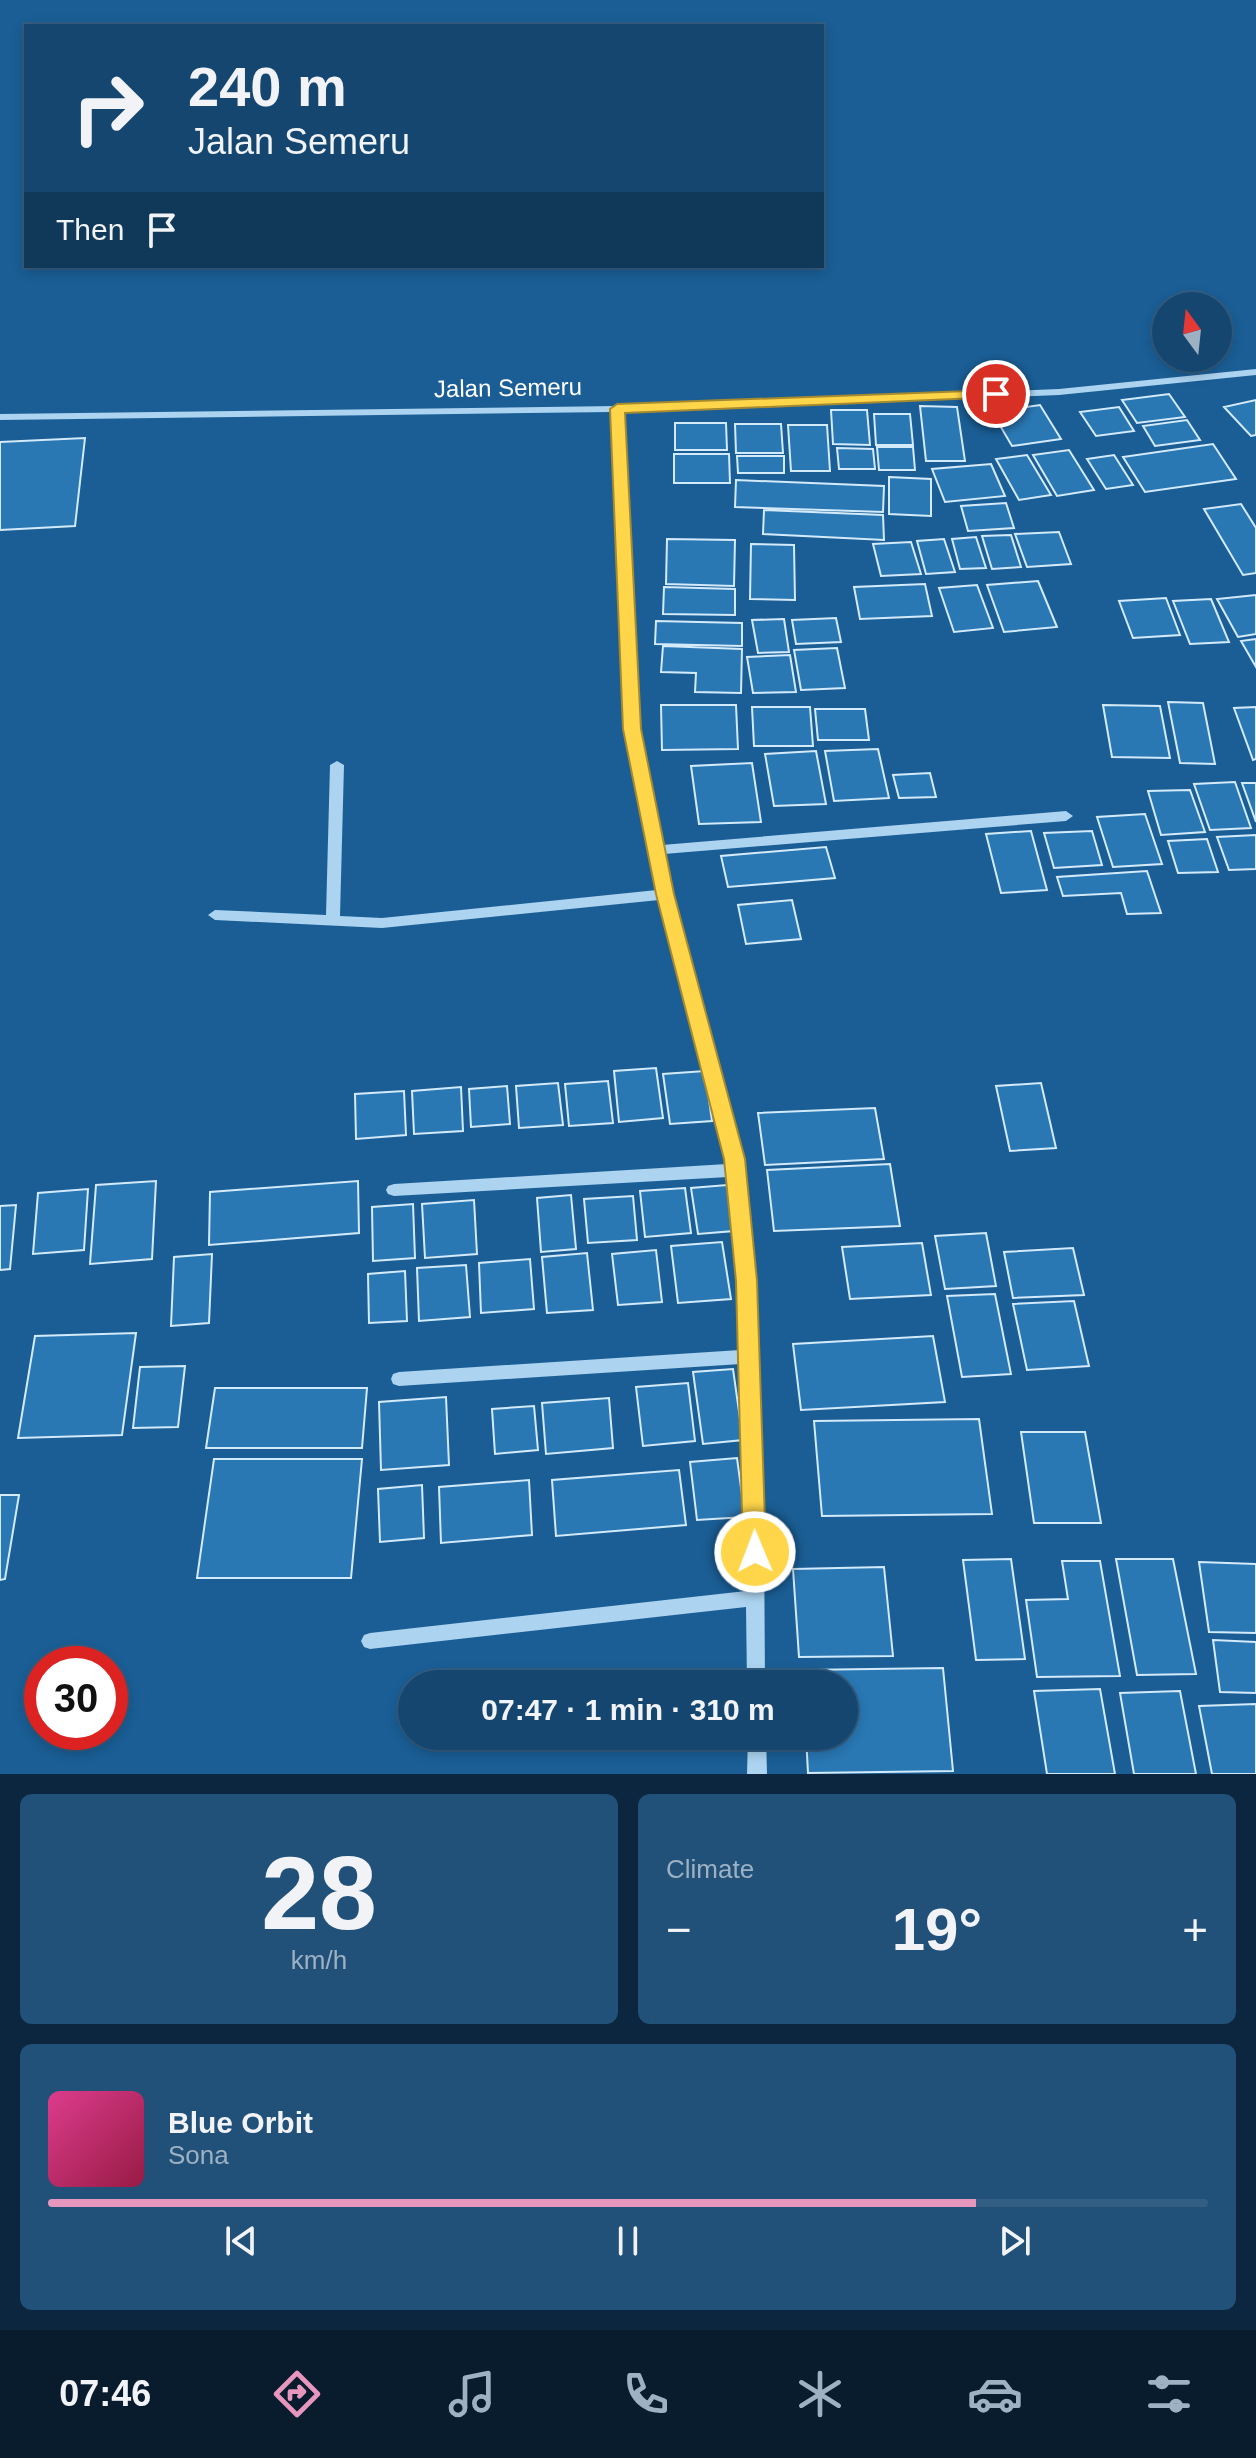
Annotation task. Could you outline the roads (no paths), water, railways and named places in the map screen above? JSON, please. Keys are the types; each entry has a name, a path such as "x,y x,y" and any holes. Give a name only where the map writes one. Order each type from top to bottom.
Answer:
{"street":[{"name":"Jalan Semeru","path":"0,417 617,409 1059,392 1256,372"},
{"path":"617,409 632,729 665,894 735,1170 746,1281 755,1529 756,1670"},
{"path":"333,922 337,765"},
{"path":"656,850 1066,816"},
{"path":"215,915 333,922 433,919 665,894"},
{"path":"394,1190 735,1170"},
{"path":"399,1379 749,1356"},
{"path":"370,1641 754,1598"},
{"path":"757,1750 757,1774"}]}
